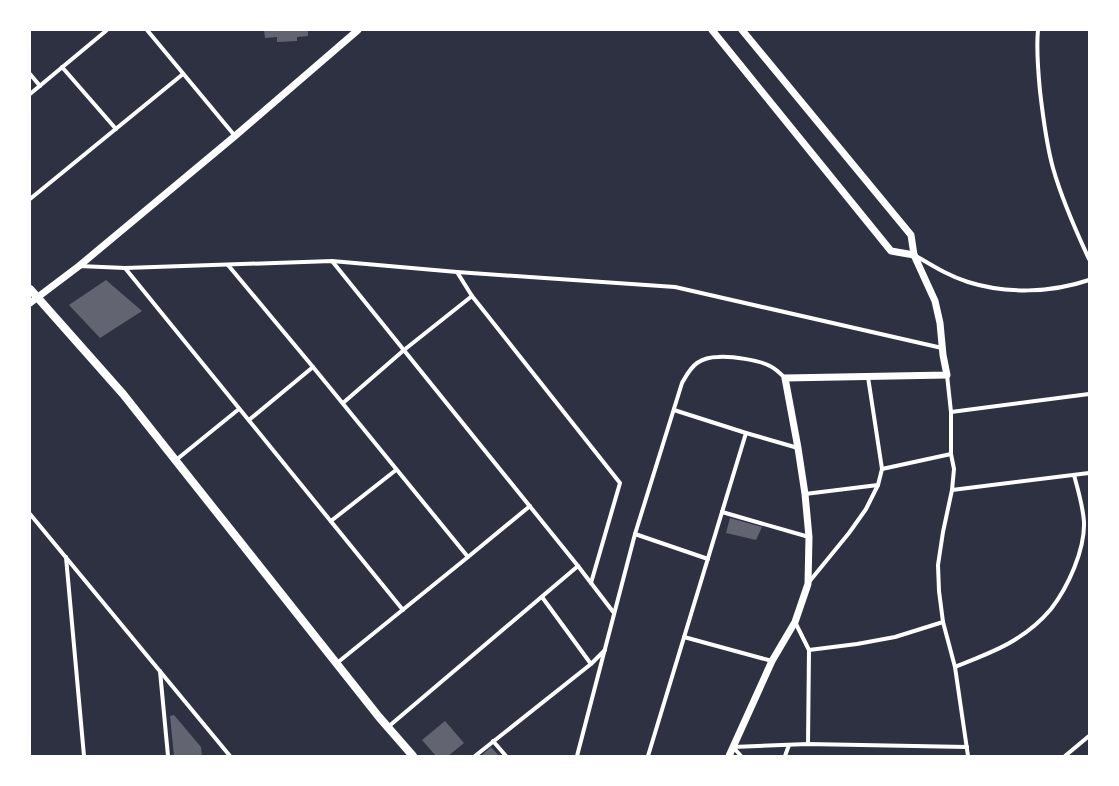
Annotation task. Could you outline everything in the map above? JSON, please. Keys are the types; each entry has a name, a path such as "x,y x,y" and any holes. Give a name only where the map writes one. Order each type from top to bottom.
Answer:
{"main road":[{"path":"30,289 123,394 388,727 413,756"}],"street":[{"path":"30,94 107,30"},
{"path":"147,30 235,136"},
{"path":"30,303 79,266 235,136 358,30"},
{"path":"712,30 891,252 914,255 950,275 968,282 1001,289 1032,290 1063,287 1089,280"},
{"path":"742,30 911,235 914,255 935,301 940,323 943,356 952,412 951,454 954,469 952,490 943,532 938,566 939,591 943,622 955,666 968,756"},
{"path":"1038,30 1037,61 1042,112 1048,146 1065,204 1089,259"},
{"path":"62,67 116,129"},
{"path":"30,74 40,86"},
{"path":"30,199 183,74"},
{"path":"79,266 125,268 332,261 457,272 675,287 943,348"},
{"path":"332,261 530,506 614,613"},
{"path":"228,265 468,557"},
{"path":"125,268 403,610"},
{"path":"457,272 472,296 620,483 591,583"},
{"path":"343,404 404,350 472,296"},
{"path":"579,756 635,534 682,383 696,364 706,359 718,357 746,359 761,362 771,366 785,378 805,494 809,537 808,584 795,622 772,661 729,756"},
{"path":"249,420 313,367"},
{"path":"785,378 947,375"},
{"path":"808,584 849,533 866,508 878,485 882,469 868,376"},
{"path":"952,412 1089,394"},
{"path":"176,460 239,408"},
{"path":"674,410 798,448"},
{"path":"648,756 746,433"},
{"path":"882,469 951,454"},
{"path":"330,521 396,470"},
{"path":"952,490 1089,473"},
{"path":"955,666 998,649 1016,640 1051,609 1063,590 1074,569 1081,545 1084,523 1081,502 1074,474"},
{"path":"805,494 878,485"},
{"path":"337,663 530,506"},
{"path":"722,512 809,537"},
{"path":"30,514 230,756"},
{"path":"635,534 708,559"},
{"path":"66,557 84,756"},
{"path":"388,727 578,566"},
{"path":"542,597 591,664"},
{"path":"795,622 809,650 808,744"},
{"path":"809,650 857,644 895,637 943,622"},
{"path":"684,636 772,661"},
{"path":"475,756 591,664 605,650"},
{"path":"160,671 168,756"},
{"path":"1065,756 1089,736"},
{"path":"493,741 506,756"},
{"path":"733,747 808,744 967,747"},
{"path":"785,756 789,745"},
{"path":"733,747 741,756"}],"building":[{"path":"264,30 308,30 308,36 297,37 297,41 277,42 277,37 265,38"},
{"path":"106,280 142,311 100,338 69,305"},
{"path":"730,518 762,527 756,540 726,533"},
{"path":"174,715 201,747 202,756 174,756 170,716"},
{"path":"445,721 464,743 448,756 436,756 422,740"},
{"path":"491,747 499,756 481,756"}]}
